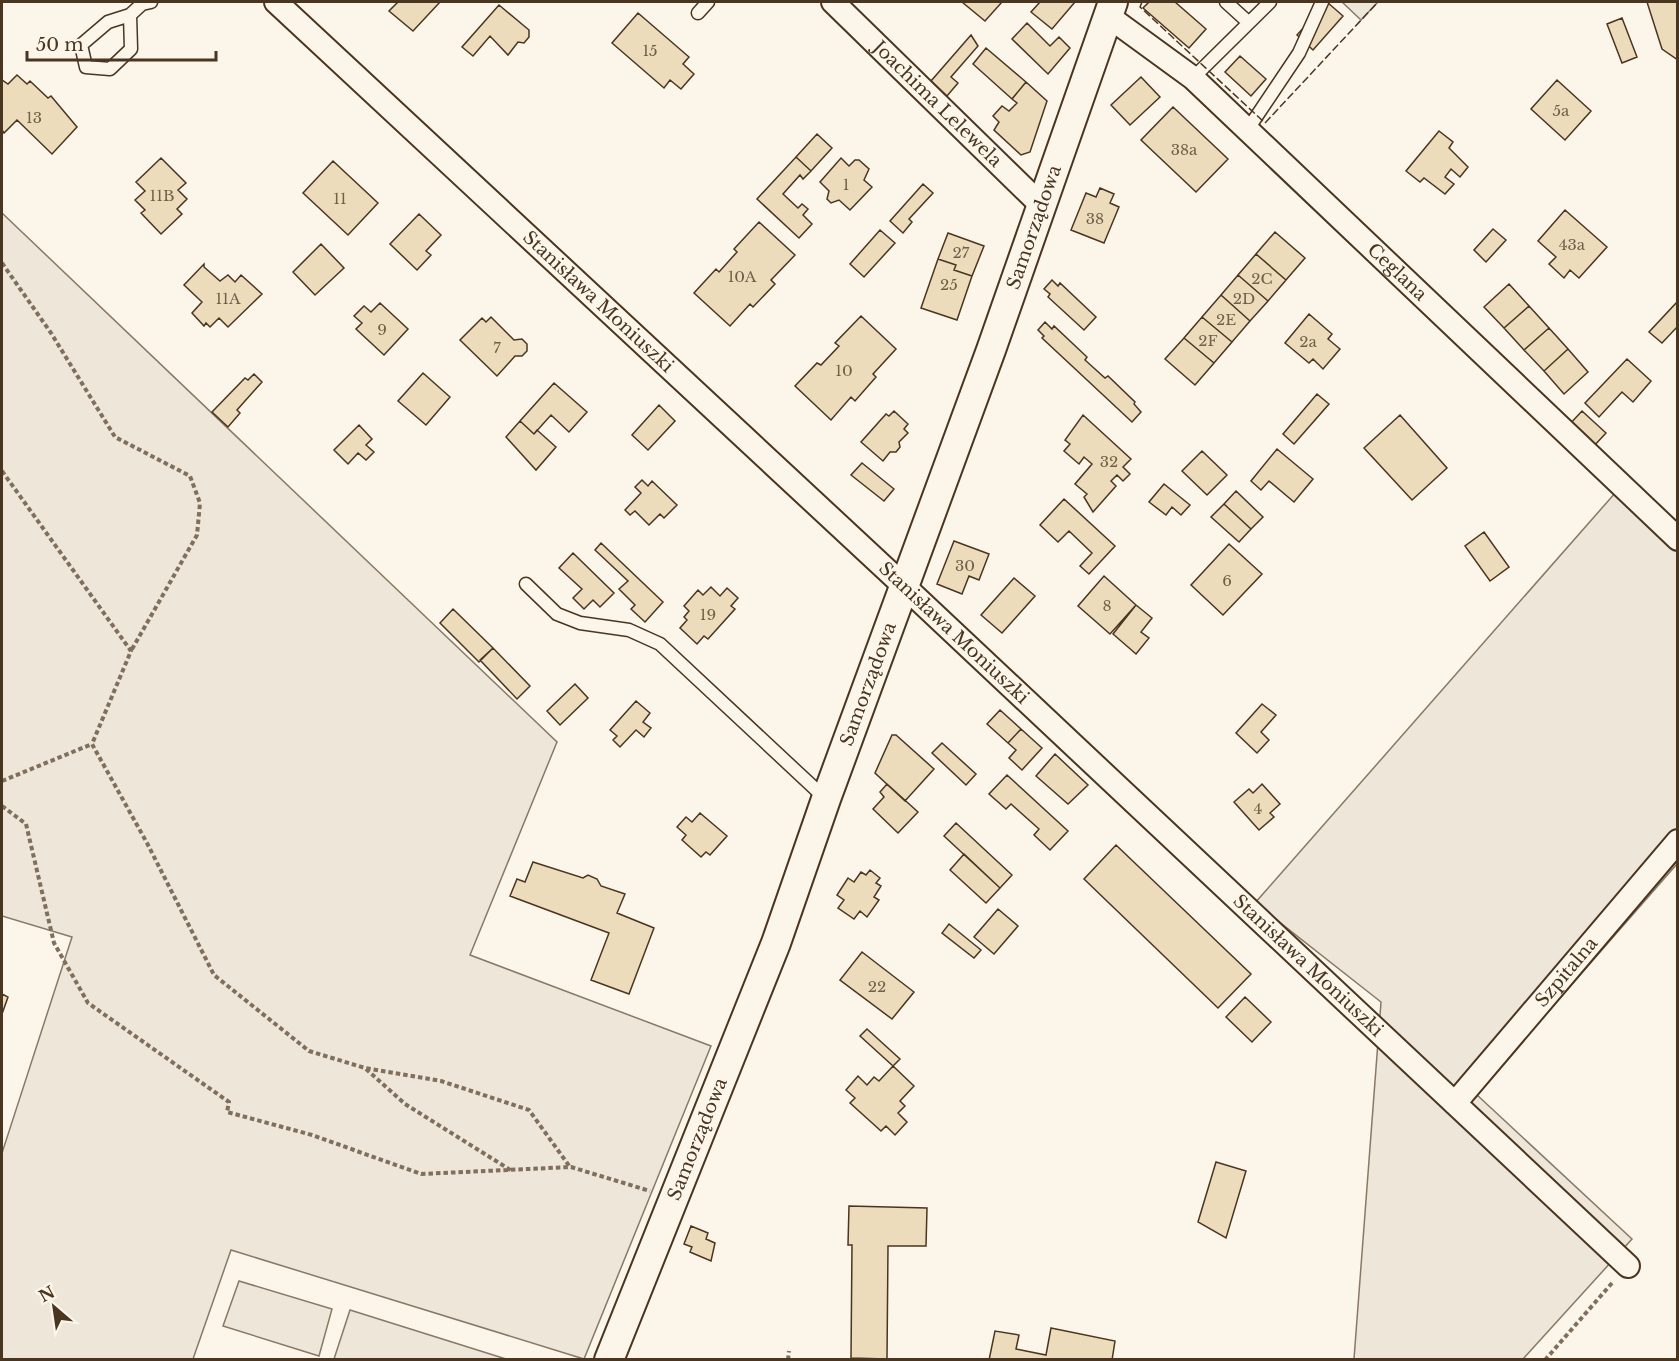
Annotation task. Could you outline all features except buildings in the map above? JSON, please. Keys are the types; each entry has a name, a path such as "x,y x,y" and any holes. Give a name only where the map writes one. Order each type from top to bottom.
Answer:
{"street":[{"name":"Stanisława Moniuszki","path":"276,2 904,586 1628,1266"},
{"name":"Joachima Lelewela","path":"832,2 1041,205"},
{"name":"Samorządowa","path":"609,1359 776,943 1110,9"},
{"name":"Ceglana","path":"1110,9 1193,78 1248,129 1677,540"},
{"name":"Szpitalna","path":"1455,1103 1677,841"}],"lane":[{"path":"130,15 130,49 110,69 86,67 81,45 108,22 130,15 142,4 151,2"},
{"path":"698,13 708,2"},
{"path":"1227,2 1248,21"},
{"path":"1193,78 1248,21 1270,2"},
{"path":"1248,129 1299,53 1322,2"},
{"path":"526,584 557,614 580,623 629,630 660,644 826,799"}],"path":[{"path":"2,263 51,333 116,437 190,476 200,502 197,535 131,651 92,744 2,781"},
{"path":"2,471 131,651"},
{"path":"92,744 147,843 214,975 309,1051 365,1068 441,1081 529,1110 571,1167"},
{"path":"2,806 26,824 54,943 88,1003 229,1102 227,1112 312,1136 421,1174 571,1167 640,1190 677,1193"},
{"path":"365,1068 405,1104 513,1171"},
{"path":"1545,1359 1628,1266"},
{"path":"788,1359 789,1351"}],"shaded area":[{"path":"1342,2 1378,2 1361,20"},
{"path":"2,213 557,742 470,955 711,1046 584,1359 231,1250 193,1359 2,1359 2,1153 72,937 2,916"},
{"path":"1616,492 1677,551 1677,864 1476,1094 1632,1239 1523,1359 1354,1359 1381,1002 1255,903"},
{"path":"239,1281 332,1309 319,1356 223,1326"},
{"path":"350,1310 506,1359 334,1359"}],"fence":[{"path":"1142,2 1140,7 1265,123 1378,2"}]}
